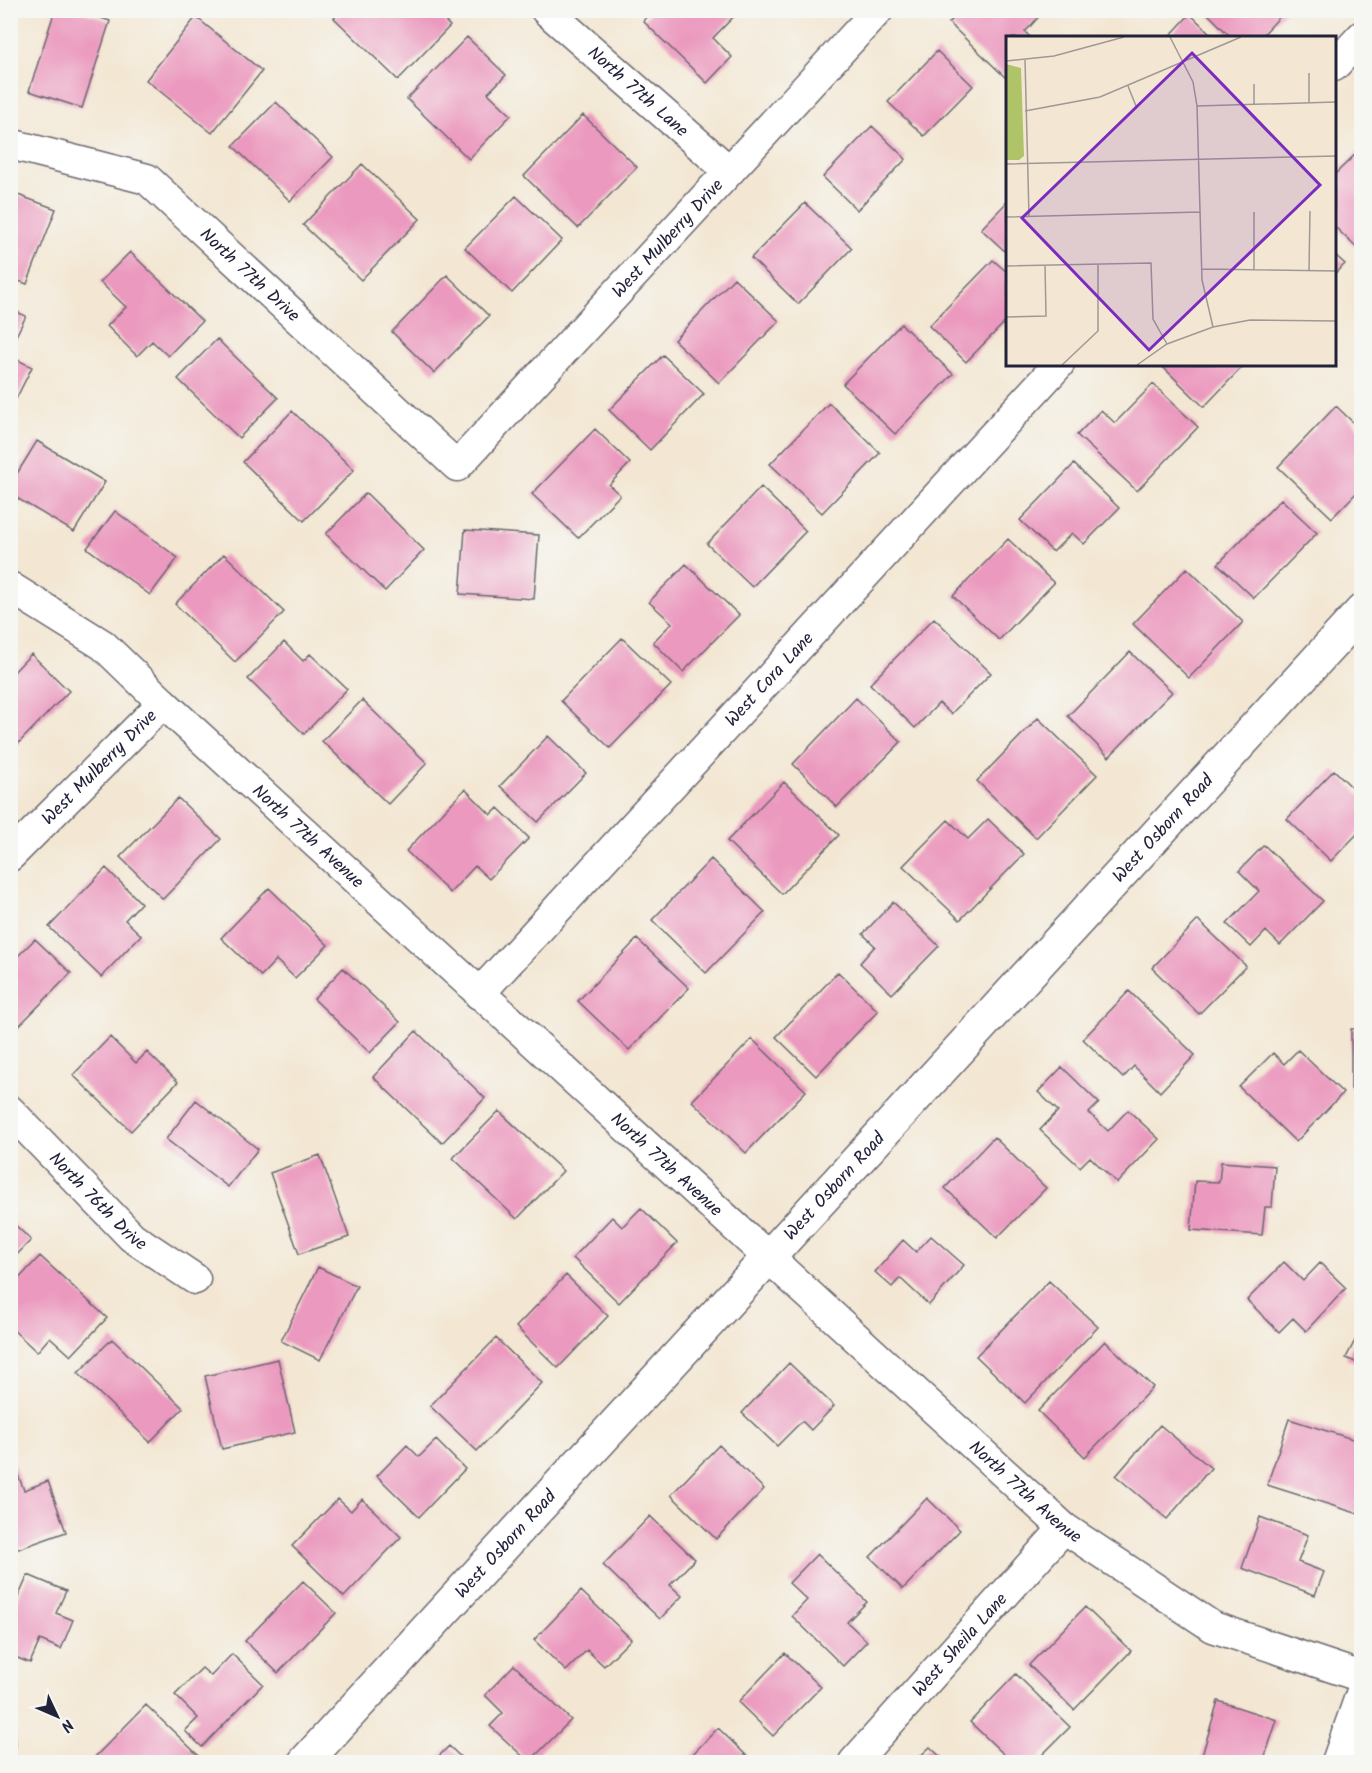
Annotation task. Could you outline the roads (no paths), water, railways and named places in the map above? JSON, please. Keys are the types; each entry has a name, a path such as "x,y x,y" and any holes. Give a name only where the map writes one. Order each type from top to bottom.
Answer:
{"street":[{"name":"North 77th Lane","path":"546,10 729,171"},
{"name":"West Mulberry Drive","path":"456,466 878,10"},
{"name":"North 77th Drive","path":"10,144 147,179 456,466"},
{"name":"West Cora Lane","path":"479,994 1057,366"},
{"name":"North 77th Avenue","path":"10,587 103,645 479,994 1064,1528 1213,1627 1362,1677"},
{"name":"West Osborn Road","path":"305,1762 1362,611"},
{"name":"West Mulberry Drive","path":"10,856 163,703"},
{"name":"North 76th Drive","path":"10,1111 132,1237 195,1280"},
{"name":"West Sheila Lane","path":"854,1762 1064,1528"},
{"path":"1337,1762 1362,1691"}]}
